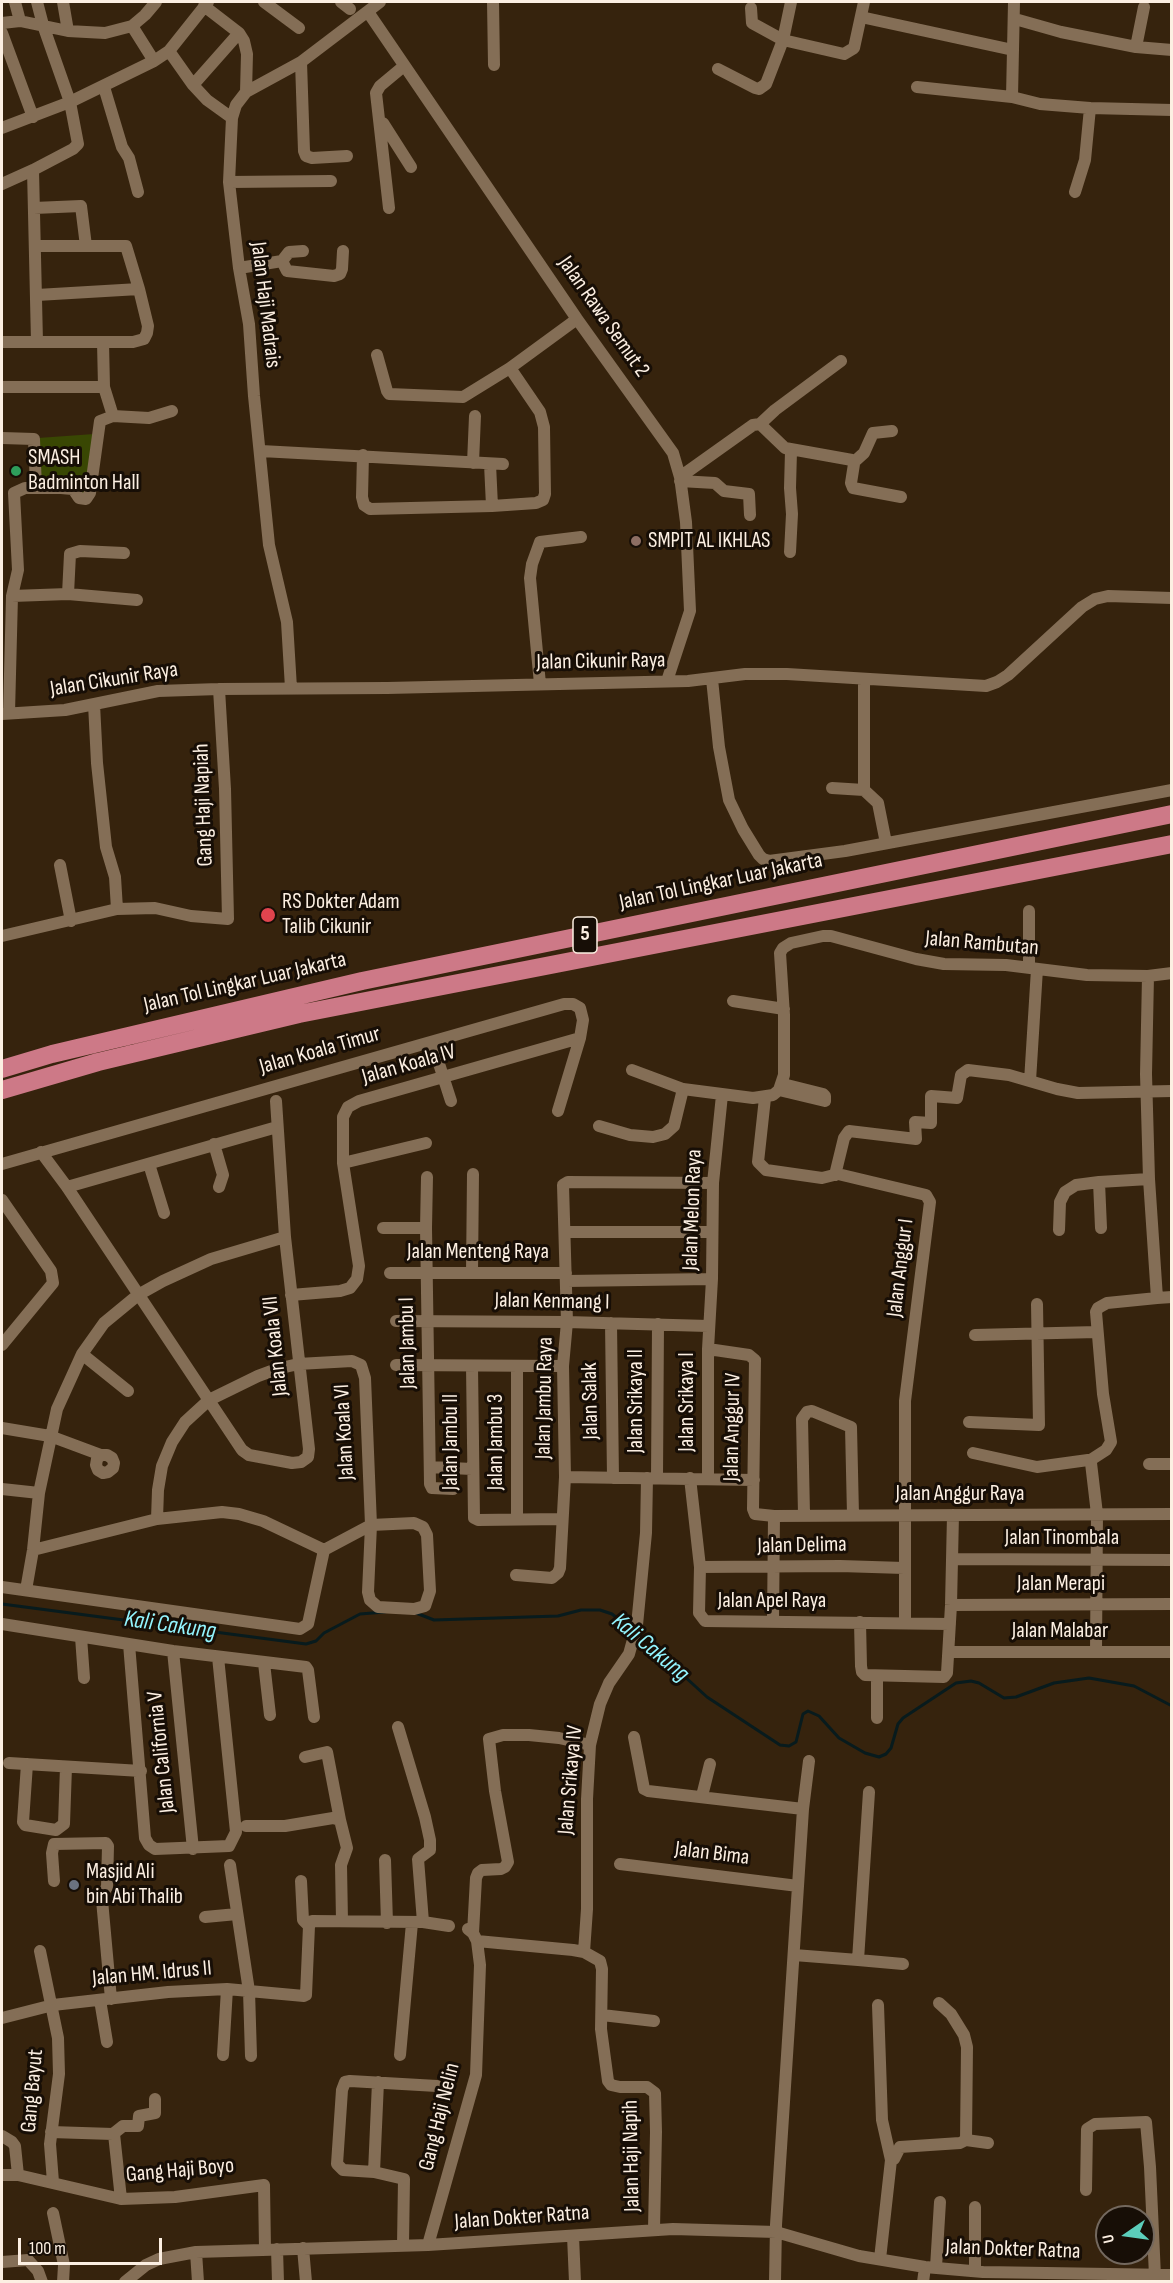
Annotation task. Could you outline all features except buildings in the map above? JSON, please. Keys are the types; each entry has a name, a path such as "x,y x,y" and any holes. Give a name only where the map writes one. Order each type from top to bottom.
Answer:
{"highway":[{"name":"Jalan Tol Lingkar Luar Jakarta","path":"2,1069 52,1054 362,981 1172,814"},
{"name":"Jalan Tol Lingkar Luar Jakarta","path":"2,1090 98,1062 299,1014 1172,844"}],"street":[{"path":"15,2 20,21"},
{"path":"2,184 76,146 78,141 70,102 37,2"},
{"path":"63,2 69,31"},
{"path":"2,23 20,21 69,31 105,33 132,26 156,2"},
{"path":"264,2 299,28"},
{"path":"246,92 301,62 380,2"},
{"path":"494,2 495,65"},
{"path":"718,69 759,89 766,84 783,40 790,2"},
{"path":"751,8 752,22 783,40 844,54 854,48 864,2"},
{"path":"1012,97 1014,2"},
{"path":"2,128 70,102 154,61 169,51 206,4 239,33 244,41 247,54 246,92"},
{"path":"1136,47 1144,7"},
{"name":"Jalan Rawa Semut 2","path":"368,12 577,319 673,453 680,479 686,522 690,611 667,681"},
{"path":"861,17 1013,50"},
{"path":"1015,19 1061,32 1136,47 1172,51"},
{"path":"132,26 154,61"},
{"path":"2,33 33,117"},
{"path":"193,85 239,33"},
{"path":"169,51 193,85 207,100 232,118"},
{"path":"301,62 306,156 312,158 346,156"},
{"path":"389,208 376,93 404,66"},
{"path":"104,87 122,147 129,158 138,192"},
{"path":"917,87 1012,97 1040,104 1172,110"},
{"name":"Jalan Haji Madrais","path":"246,92 236,105 232,118 229,182 239,268 249,324 254,396 270,545 287,622 291,688"},
{"path":"1075,192 1085,160 1090,108"},
{"path":"380,120 411,167"},
{"path":"33,170 38,342"},
{"path":"229,182 331,181"},
{"path":"34,208 81,206 86,246"},
{"path":"2,342 133,342 144,339 148,326 126,246 36,246"},
{"path":"239,268 282,261 289,252 303,251"},
{"path":"282,261 287,271 337,275 342,269 343,251"},
{"path":"37,295 139,289"},
{"path":"377,355 387,391 392,394 463,397 510,368 577,319"},
{"path":"102,342 104,387 113,416"},
{"path":"680,479 744,431 760,423 841,360"},
{"path":"363,455 362,497 366,507 492,506 536,503 543,500 545,442 542,420 535,404 510,368"},
{"path":"2,387 104,387"},
{"path":"5,714 6,625 18,570 12,496 18,490 73,489 79,498 86,499 89,497 100,421 113,416 149,418 172,411"},
{"path":"474,463 475,416"},
{"path":"760,423 777,442 791,450 850,459 854,462"},
{"path":"892,431 873,433 864,453 854,462 851,483 853,488 901,497"},
{"path":"2,438 34,439 36,488"},
{"path":"790,552 791,450"},
{"path":"261,451 496,464 492,506"},
{"path":"680,479 715,483 724,491 750,494 750,515"},
{"path":"540,684 530,578 532,564 540,542 581,537"},
{"path":"68,594 68,560 73,552 124,553"},
{"path":"12,596 68,594 137,600"},
{"name":"Jalan Cikunir Raya","path":"5,714 51,712 158,691 219,688 667,681 712,679 745,674 986,686 1008,675 1082,607 1095,599 1108,596 1172,598"},
{"path":"712,679 724,780 729,800 743,829 763,859 769,861 886,843 1172,790"},
{"path":"864,679 864,790"},
{"name":"Gang Haji Napiah","path":"117,909 155,908 191,916 228,919 225,789 219,688"},
{"path":"2,936 117,909 115,877 106,847 97,763 94,704"},
{"path":"832,788 864,790 878,803 886,843"},
{"path":"60,865 71,921"},
{"path":"1029,910 1033,968 1030,1081"},
{"name":"Jalan Rambutan","path":"784,1009 780,953 791,943 823,936 831,936 933,963 1033,968 1087,975 1148,976 1172,973"},
{"path":"1148,976 1146,1028 1149,1179 1158,1298"},
{"path":"632,1070 682,1089 765,1098 781,1087 784,1009 733,1001"},
{"name":"Jalan Koala Timur","path":"2,1164 564,1004 573,1004 580,1008 583,1020 580,1038"},
{"path":"558,1111 580,1038"},
{"name":"Jalan Koala IV","path":"291,1295 340,1291 350,1288 357,1279 358,1266 343,1163 343,1117 348,1107 359,1101 580,1038"},
{"path":"432,1042 451,1101"},
{"path":"834,1174 844,1138 849,1131 916,1138 915,1122 931,1123 931,1096 957,1098 961,1075 964,1071 990,1071 1078,1093 1172,1091"},
{"path":"599,1126 630,1135 653,1137 665,1134 674,1126 682,1089"},
{"name":"Jalan Melon Raya","path":"708,1326 712,1280 713,1183 722,1095"},
{"name":"Jalan Anggur I","path":"765,1098 758,1162 766,1170 822,1178 834,1174 926,1195 930,1202 905,1401 904,1622"},
{"name":"Jalan Koala VII","path":"209,1400 245,1453 292,1462 301,1462 308,1457 309,1449 285,1237 276,1101"},
{"path":"67,1187 277,1127"},
{"path":"343,1163 426,1143"},
{"path":"214,1144 223,1175 219,1187"},
{"path":"40,1152 67,1187 209,1400"},
{"path":"149,1164 164,1214"},
{"path":"472,1273 473,1174"},
{"name":"Jalan Jambu I","path":"427,1177 430,1484 432,1488 453,1489"},
{"path":"1059,1230 1060,1202 1065,1192 1076,1185 1149,1179"},
{"name":"Jalan Jambu Raya","path":"516,1575 552,1578 558,1574 565,1477 563,1366 567,1322 563,1185 568,1182 713,1183"},
{"path":"1099,1182 1101,1228"},
{"path":"2,1200 51,1271 53,1283 2,1345"},
{"path":"383,1228 426,1228"},
{"path":"565,1232 711,1232"},
{"path":"26,1590 39,1493 57,1409 82,1354 104,1323 138,1295 211,1259 285,1237"},
{"name":"Jalan Menteng Raya","path":"390,1274 472,1273 712,1280"},
{"path":"973,1453 1038,1467 1089,1461 1106,1450 1111,1442 1103,1394 1096,1312 1102,1305 1172,1297"},
{"path":"969,1422 1039,1425 1036,1304"},
{"name":"Jalan Kenmang I","path":"396,1321 708,1326"},
{"name":"Jalan Salak","path":"610,1323 613,1478"},
{"name":"Jalan Srikaya II","path":"652,1478 657,1324"},
{"name":"Jalan Srikaya I","path":"708,1326 708,1478"},
{"path":"975,1335 1097,1332"},
{"name":"Jalan Anggur IV","path":"708,1349 749,1355 755,1360 753,1509"},
{"path":"82,1354 128,1391"},
{"name":"Jalan Koala VI","path":"298,1364 352,1361 361,1365 365,1378 370,1525"},
{"path":"157,1519 158,1490 165,1458 185,1422 209,1400 258,1376 298,1364"},
{"path":"396,1365 563,1366"},
{"name":"Jalan Jambu II","path":"472,1365 474,1518 478,1520 517,1518"},
{"name":"Jalan Jambu 3","path":"517,1366 517,1518"},
{"path":"804,1515 802,1419 807,1412 812,1411 850,1427 853,1515"},
{"path":"2,1428 50,1436 101,1455"},
{"path":"1089,1461 1097,1514 1096,1651"},
{"path":"1149,1464 1172,1464"},
{"path":"430,1467 472,1469"},
{"path":"565,1477 754,1480"},
{"name":"Jalan Srikaya IV","path":"584,1952 590,1745 600,1704 609,1683 633,1644 637,1625 652,1478"},
{"name":"Jalan Apel Raya","path":"690,1478 700,1567 699,1613 705,1622 950,1624"},
{"path":"2,1489 39,1493"},
{"name":"Jalan Anggur Raya","path":"753,1509 755,1514 774,1516 1172,1514"},
{"path":"33,1550 157,1519 222,1512 263,1521 324,1550"},
{"path":"860,1622 862,1672 865,1675 942,1677 947,1673 953,1515"},
{"path":"773,1622 774,1516"},
{"path":"517,1518 562,1519"},
{"path":"2,1587 300,1629 305,1628 308,1624 324,1550 370,1525 414,1523 423,1527 427,1534 430,1591 425,1606 414,1609 378,1607 370,1600 368,1592 370,1525"},
{"name":"Jalan Tinombala","path":"953,1559 1172,1560"},
{"name":"Jalan Delima","path":"700,1567 904,1568"},
{"name":"Jalan Merapi","path":"951,1605 1172,1605"},
{"path":"2,1624 173,1651 306,1667 314,1717"},
{"path":"81,1637 84,1678"},
{"path":"129,1644 145,1838 148,1845 155,1849 229,1846 237,1832 218,1657"},
{"name":"Jalan California V","path":"173,1651 193,1849"},
{"name":"Jalan Malabar","path":"949,1652 1172,1652"},
{"path":"264,1663 270,1715"},
{"path":"877,1677 877,1718"},
{"path":"398,1727 430,1840 430,1850 418,1859 418,1922 400,2055"},
{"name":"Gang Haji Nelin","path":"428,2245 476,2075 480,1965 473,1934 476,1878 482,1870 501,1869 508,1862 495,1791 489,1739 503,1735 529,1735 559,1738 590,1745"},
{"path":"634,1737 644,1789 652,1793 702,1796 803,1809"},
{"path":"305,1756 327,1752 347,1848 341,1865 342,1921"},
{"path":"775,2282 776,2232 803,1809 809,1761"},
{"path":"9,1763 141,1771"},
{"path":"27,1764 23,1822 25,1825 56,1830 64,1824 66,1767"},
{"path":"702,1796 711,1764"},
{"path":"858,1960 869,1792"},
{"path":"246,1826 285,1826 333,1818 340,1820"},
{"path":"54,1881 51,1853 54,1844 106,1843 108,1846 107,1887 102,1900 107,2042"},
{"path":"385,1860 387,1923"},
{"name":"Jalan Bima","path":"620,1864 798,1886"},
{"path":"231,1865 249,1991 251,2056"},
{"path":"301,1881 303,1920 309,1926 312,1921 342,1921 418,1922 449,1926"},
{"path":"205,1917 237,1914"},
{"name":"Jalan HM. Idrus II","path":"2,2018 53,2005 168,1992 227,1989 304,1996 306,1995 309,1926"},
{"path":"473,1934 584,1952"},
{"name":"Gang Bayut","path":"40,1951 58,2038 59,2074 50,2154 53,2182"},
{"name":"Jalan Haji Napih","path":"584,1952 600,1961 601,2029 608,2081 611,2085 620,2087 647,2087 655,2093 654,2229"},
{"path":"794,1955 903,1964"},
{"path":"224,2055 227,1989"},
{"path":"939,2003 951,2014 964,2035 967,2046 966,2140"},
{"path":"878,2005 882,2120 891,2160 880,2259"},
{"path":"602,2015 654,2021"},
{"path":"403,2245 404,2179 374,2172 338,2168 336,2159 343,2085 350,2081 437,2086"},
{"path":"374,2172 378,2082"},
{"path":"51,2132 114,2134 123,2126 138,2126 139,2116 155,2113 155,2099"},
{"path":"1086,2190 1087,2128 1095,2124 1146,2122 1155,2276"},
{"path":"114,2134 121,2199"},
{"path":"2,2136 15,2146 18,2175"},
{"path":"891,2160 894,2159 900,2146 960,2143 966,2140 988,2142"},
{"name":"Gang Haji Boyo","path":"2,2175 18,2175 53,2182 121,2199 175,2197 264,2185 271,2249"},
{"path":"931,2267 940,2202"},
{"path":"975,2207 975,2271"},
{"path":"53,2213 64,2265 63,2282"},
{"name":"Jalan Dokter Ratna","path":"125,2282 146,2265 159,2259 196,2252 428,2245 654,2229 776,2232 859,2256 975,2271 1172,2275"},
{"path":"573,2236 575,2282"},
{"path":"303,2248 306,2282"},
{"path":"271,2249 278,2282"},
{"path":"196,2252 198,2282"},
{"path":"2,2262 28,2260 35,2266 42,2282"},
{"name":"Jalan Dokter Ratna","path":"923,2282 931,2267"}],"green space":[{"path":"94,434 87,494 39,484 38,438"}],"waterway":[{"name":"Kali Cakung","path":"2,1604 306,1644 316,1641 324,1633 360,1614 385,1612"},
{"name":"Kali Cakung","path":"416,1613 434,1620 558,1616 581,1610 600,1610 612,1614 632,1630"},
{"name":"Kali Cakung","path":"637,1633 707,1697 780,1745 789,1746 796,1742 803,1714 808,1711 819,1716 839,1738 865,1753 879,1757 891,1748 898,1724 903,1718 956,1683 971,1681 979,1683 1004,1698 1016,1697 1054,1683 1089,1678 1134,1686 1172,1706"}],"place":[{"name":"SMASH Badminton Hall","path":"16,471"},
{"name":"SMPIT AL IKHLAS","path":"636,541"},
{"name":"RS Dokter Adam Talib Cikunir","path":"268,915"},
{"name":"Masjid Ali bin Abi Thalib","path":"74,1885"}]}
